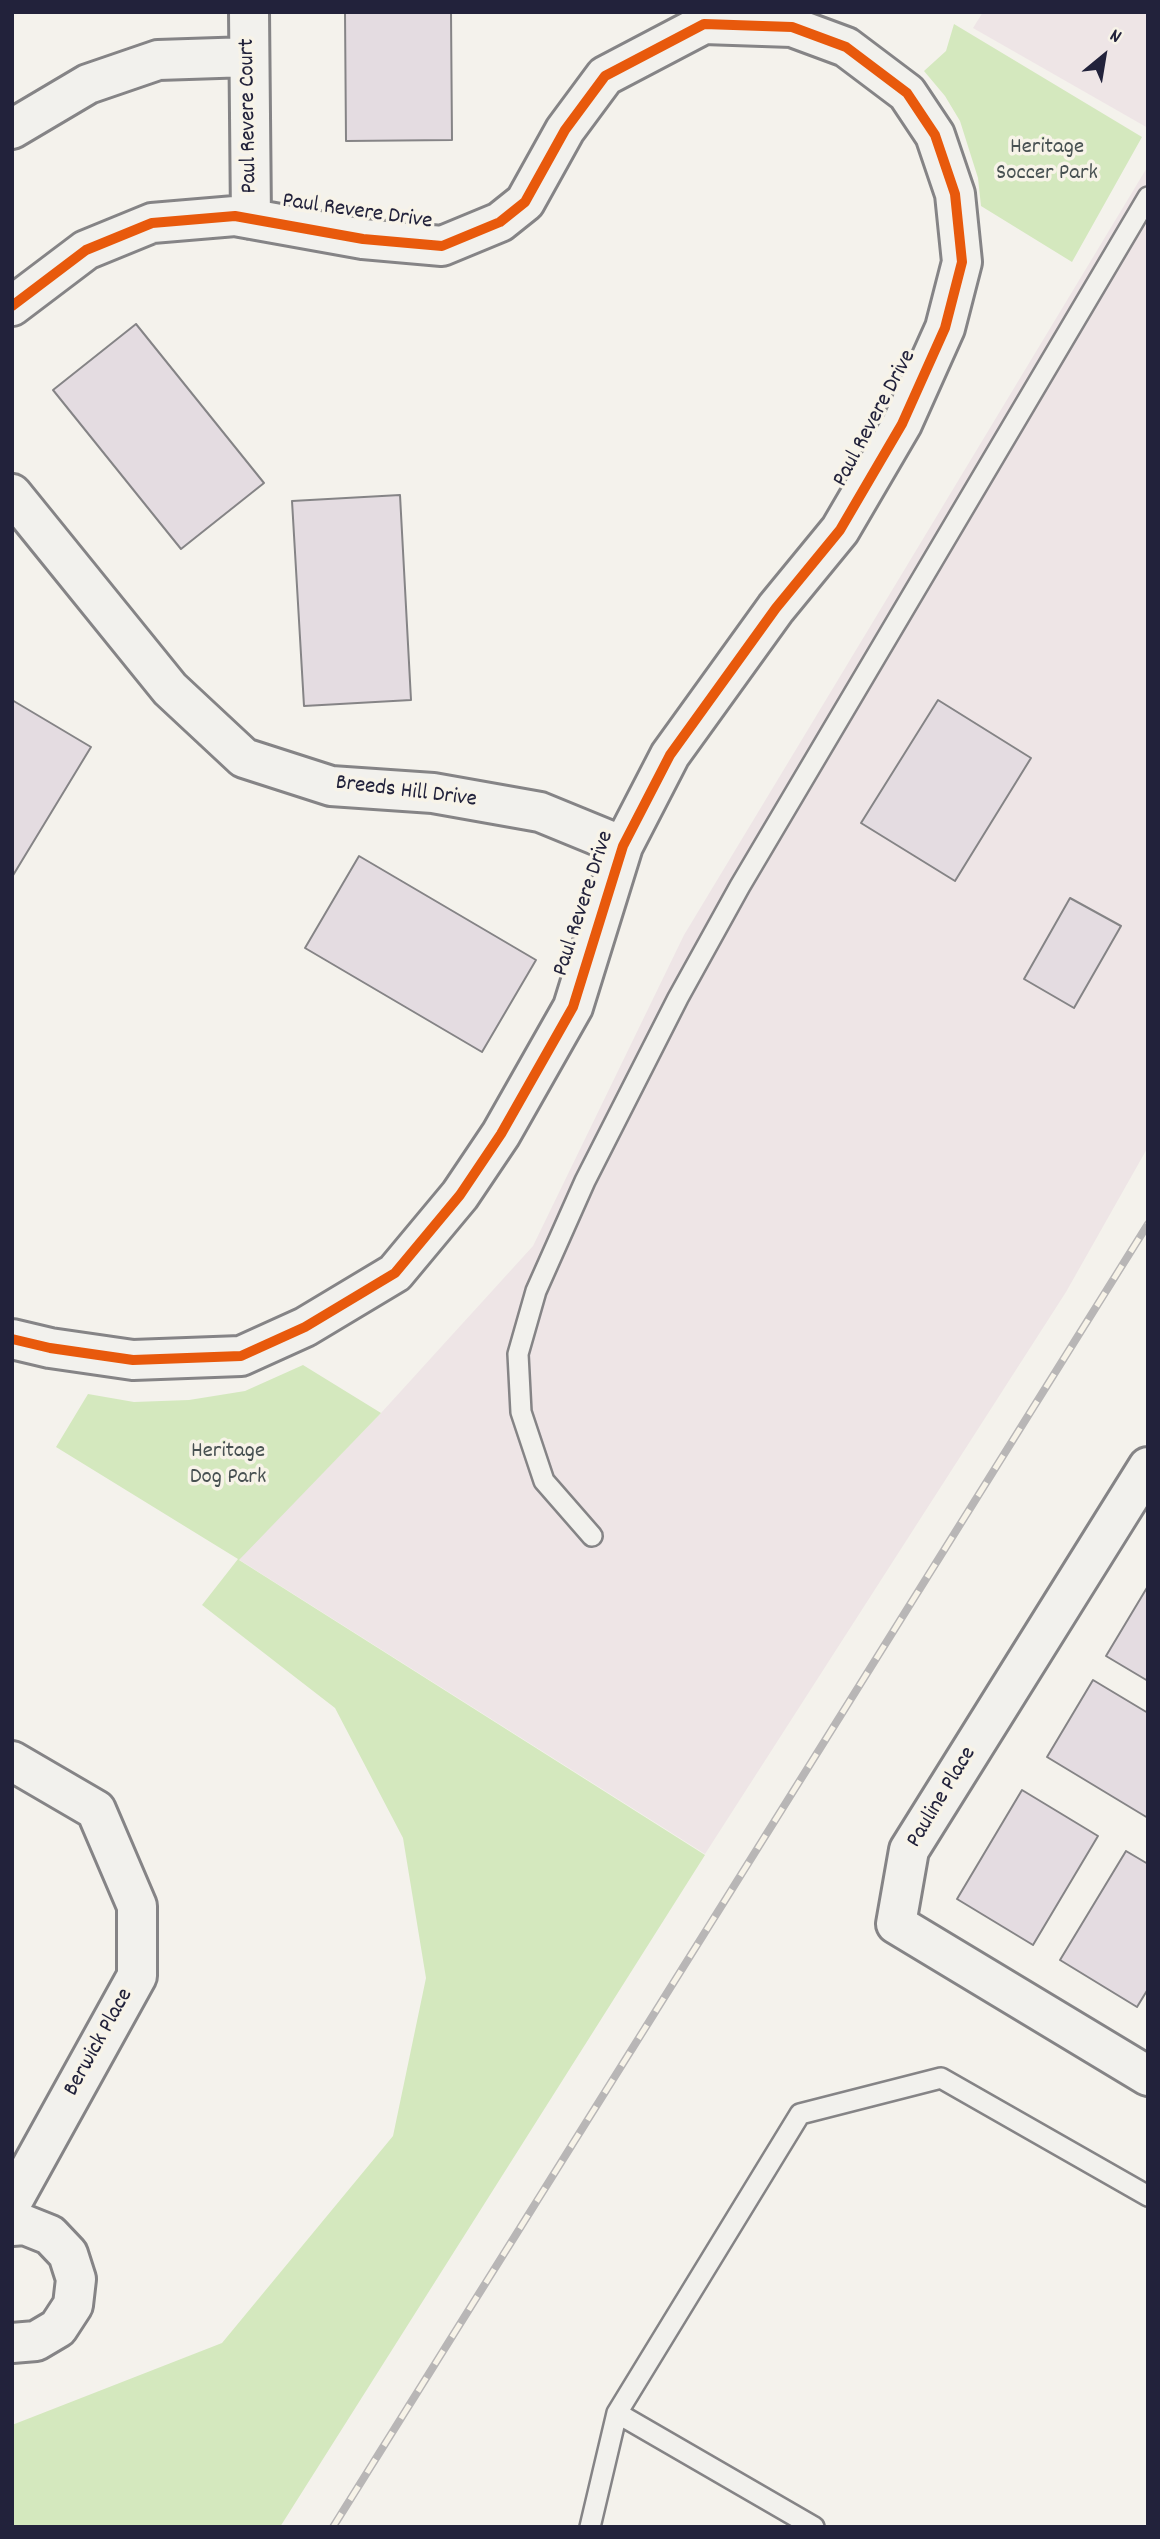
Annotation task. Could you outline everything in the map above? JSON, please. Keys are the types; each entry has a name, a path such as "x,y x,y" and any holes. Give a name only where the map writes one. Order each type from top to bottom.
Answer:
{"street":[{"name":"Paul Revere Court","path":"249,12 251,219"},
{"name":"Paul Revere Drive","path":"12,306 86,250 152,223 235,216 363,239 442,246 500,222 525,202 565,130 605,76 704,24 792,27 845,47 907,93 935,135 955,194 962,262 945,328 902,424 840,530 776,608 670,755 623,846 573,1007 501,1134 460,1195 395,1272 305,1327 241,1356 133,1360 50,1349 12,1339"},
{"path":"12,130 88,85 158,60 249,57"},
{"name":"Breeds Hill Drive","path":"12,494 170,689 244,758 331,786 433,793 540,813 623,846"},
{"name":"Pauline Place","path":"1148,1467 909,1850 896,1924 1148,2076"},
{"name":"Berwick Place","path":"12,1761 96,1810 137,1906 137,1976 12,2202"},
{"path":"12,2226 25,2225 50,2235 68,2254 76,2279 73,2305 58,2328 36,2341 12,2343"}],"lane":[{"path":"592,1536 544,1480 521,1412 518,1354 536,1291 584,1181 690,975 747,874 1148,197"},
{"path":"590,2527 617,2413 800,2114 941,2078 1148,2196"},
{"path":"617,2413 814,2527"}],"shaded area":[{"path":"983,12 1148,12 1148,128 973,28"},
{"path":"1148,166 1148,1147 1066,1292 705,1854 238,1559 381,1413 533,1246 684,935"}],"green space":[{"name":"Heritage Soccer Park","path":"954,24 1142,137 1072,262 981,206 978,178 960,121 945,96 924,71 946,51"},
{"name":"Heritage Dog Park","path":"303,1365 381,1413 239,1560 705,1855 280,2527 12,2527 12,2425 222,2343 393,2136 426,1978 403,1838 335,1708 202,1605 238,1559 56,1447 88,1394 134,1402 189,1400 245,1391"}],"building":[{"path":"345,12 451,12 452,140 346,141"},
{"path":"136,324 264,483 181,549 53,390"},
{"path":"400,495 411,700 304,706 292,501"},
{"path":"12,700 91,747 12,877"},
{"path":"938,700 1031,758 955,881 861,823"},
{"path":"359,856 536,960 482,1052 305,948"},
{"path":"1070,898 1121,926 1074,1008 1024,979"},
{"path":"1148,1586 1148,1681 1106,1656"},
{"path":"1093,1680 1148,1713 1148,1818 1047,1757"},
{"path":"1022,1790 1098,1836 1033,1945 957,1899"},
{"path":"1126,1851 1148,1864 1148,1989 1137,2007 1060,1960"}],"railway":[{"path":"333,2527 1148,1224"}],"cycle path":[{"path":"12,306 86,250 152,223 235,216 363,239 442,246 500,222 525,202 565,130 605,76 704,24 792,27 846,47 907,93 935,135 955,194 962,262 945,328 902,424 840,530 776,608 670,755 623,846 573,1007 501,1134 460,1195 395,1273 305,1327 241,1356 133,1360 50,1348 12,1339"}]}
